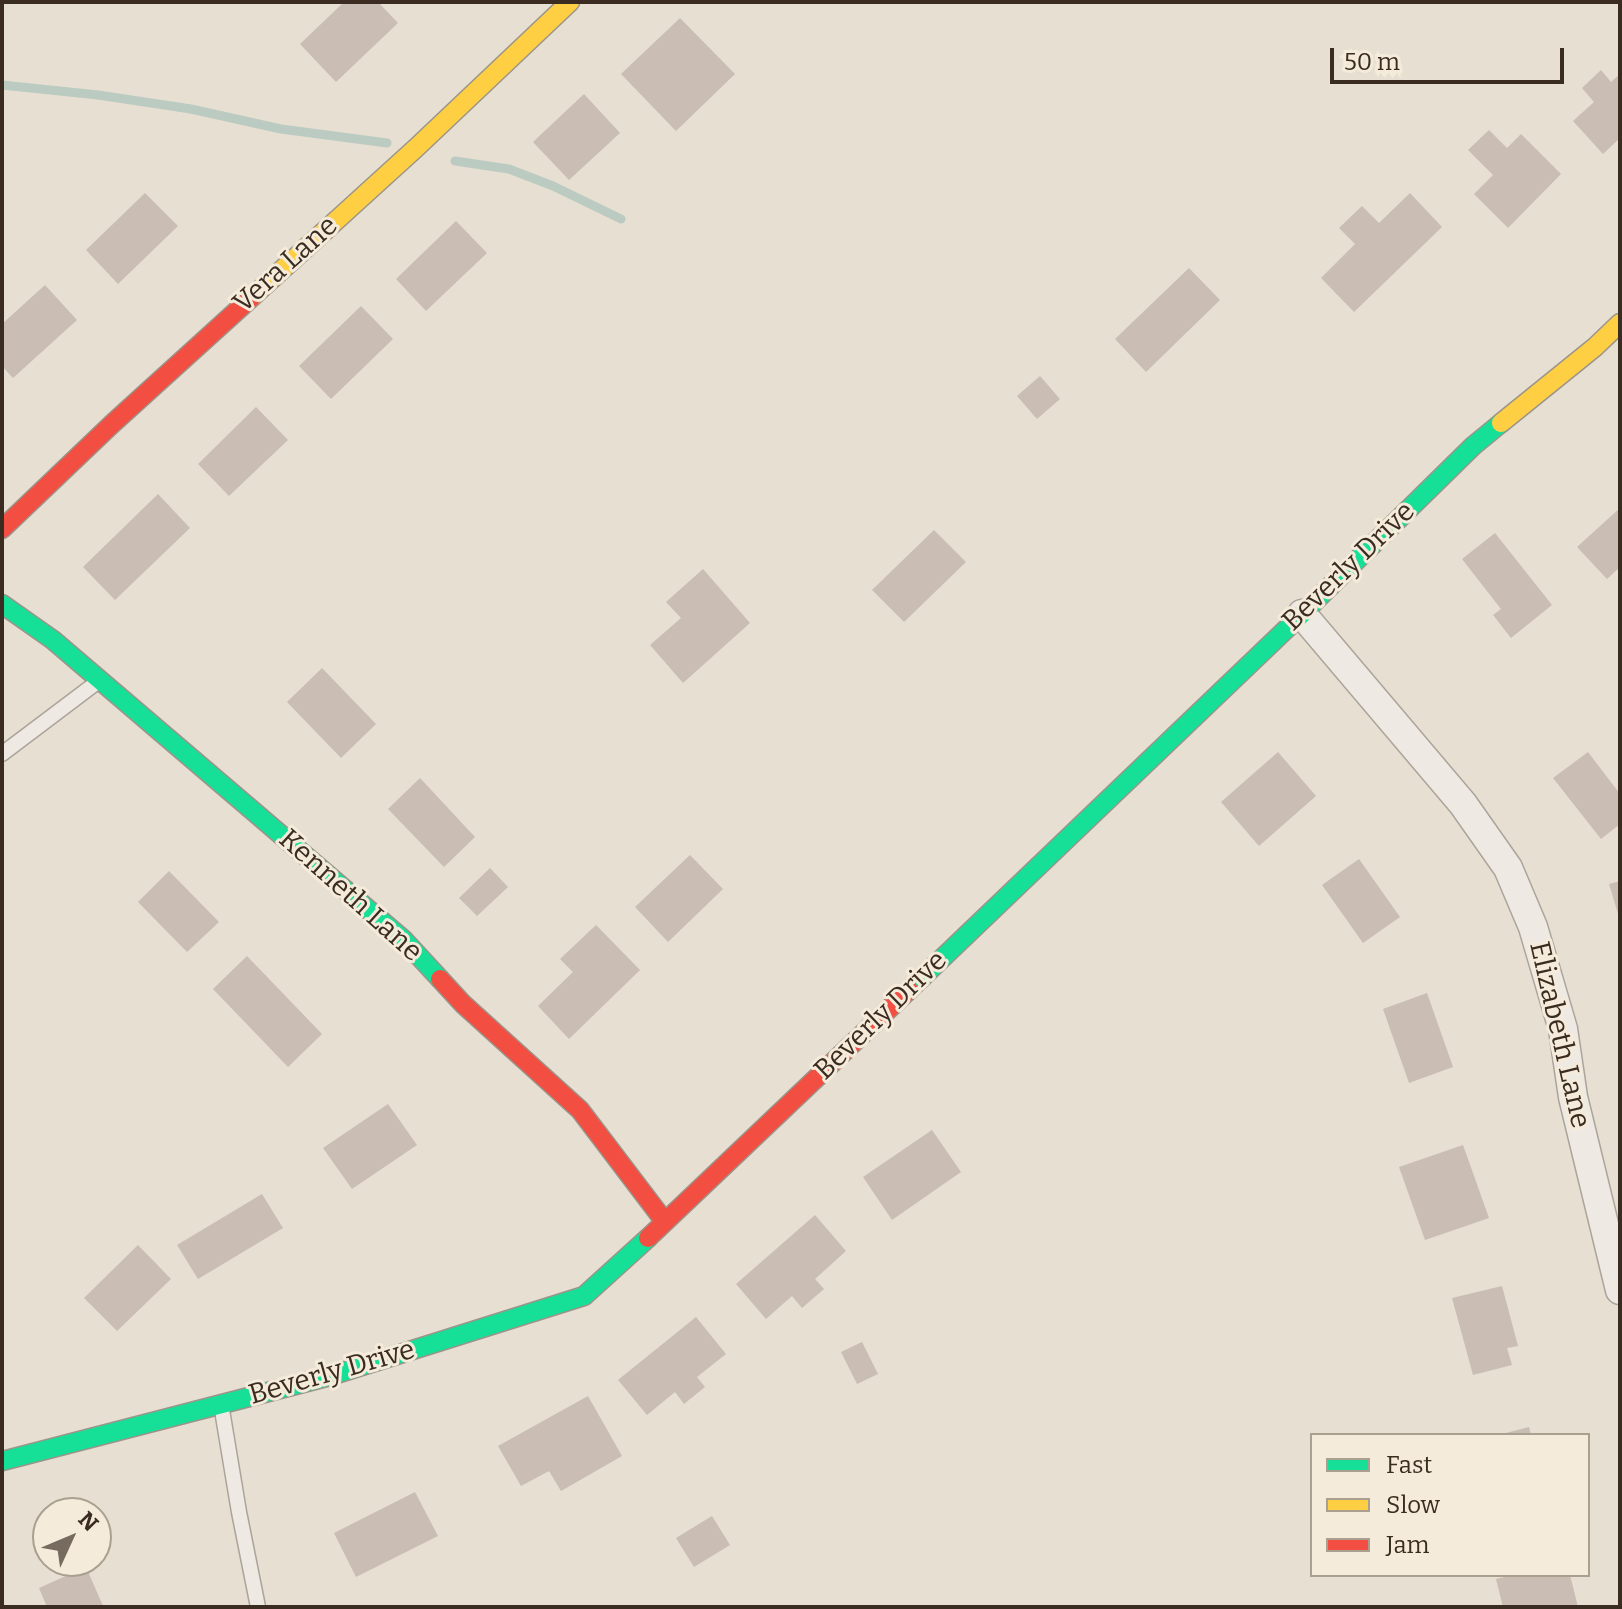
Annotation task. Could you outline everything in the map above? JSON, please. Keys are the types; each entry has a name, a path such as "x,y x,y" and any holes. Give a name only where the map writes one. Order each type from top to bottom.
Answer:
{"street":[{"name":"Vera Lane","path":"2,529 570,2"},
{"name":"Beverly Drive","path":"2,1461 330,1376 584,1296 1302,614 1473,446 1620,323"},
{"name":"Kenneth Lane","path":"2,604 53,640 404,940 463,1004 580,1110 665,1222"},
{"name":"Elizabeth Lane","path":"1302,614 1463,804 1508,868 1533,927 1563,1029 1573,1097 1620,1290"}],"lane":[{"path":"2,754 100,680"},
{"path":"221,1404 258,1607"}],"building":[{"path":"344,2 378,2 398,23 336,82 300,44"},
{"path":"680,18 735,74 676,131 621,74"},
{"path":"1601,70 1611,82 1620,74 1620,138 1603,154 1573,121 1594,102 1582,88"},
{"path":"584,94 620,133 569,180 533,142"},
{"path":"1489,130 1507,148 1521,134 1561,174 1508,228 1474,194 1493,175 1468,150"},
{"path":"145,193 178,226 118,284 86,250"},
{"path":"1410,193 1442,227 1354,312 1321,278 1355,244 1339,228 1362,206 1379,223"},
{"path":"456,221 487,253 426,311 396,279"},
{"path":"1189,268 1220,300 1146,372 1115,339"},
{"path":"45,285 77,320 13,378 2,366 2,324"},
{"path":"361,306 393,339 331,399 299,366"},
{"path":"1040,376 1060,399 1037,419 1017,396"},
{"path":"256,407 288,440 229,496 198,464"},
{"path":"158,494 190,528 115,600 83,567"},
{"path":"1620,508 1620,567 1607,579 1577,547"},
{"path":"934,530 966,562 904,622 872,590"},
{"path":"1495,533 1552,605 1511,638 1493,615 1501,609 1462,559"},
{"path":"703,569 750,623 683,683 650,645 681,618 666,602"},
{"path":"322,668 376,724 341,758 287,702"},
{"path":"1278,752 1316,796 1259,846 1221,802"},
{"path":"1588,752 1620,794 1620,824 1601,839 1553,778"},
{"path":"420,778 475,837 444,867 388,809"},
{"path":"690,855 723,889 668,942 635,907"},
{"path":"1359,859 1400,917 1363,943 1322,885"},
{"path":"490,868 508,887 477,916 459,898"},
{"path":"169,871 219,922 187,952 138,902"},
{"path":"1620,881 1620,916 1619,917 1609,884"},
{"path":"596,925 640,970 569,1039 538,1006 573,972 560,959"},
{"path":"247,956 322,1034 288,1067 213,989"},
{"path":"1427,993 1453,1067 1409,1083 1383,1009"},
{"path":"388,1104 417,1145 352,1189 323,1148"},
{"path":"932,1130 961,1172 892,1220 863,1177"},
{"path":"1463,1145 1489,1218 1425,1240 1399,1167"},
{"path":"262,1194 283,1228 198,1279 177,1245"},
{"path":"815,1215 846,1251 815,1279 824,1289 802,1308 792,1296 766,1319 736,1284"},
{"path":"138,1245 171,1279 117,1331 84,1298"},
{"path":"1502,1286 1518,1346 1507,1348 1512,1365 1473,1375 1452,1298"},
{"path":"696,1317 726,1354 697,1377 705,1387 684,1404 675,1392 647,1415 618,1380"},
{"path":"862,1342 878,1374 857,1384 841,1352"},
{"path":"588,1396 622,1456 561,1491 549,1471 521,1486 498,1446"},
{"path":"1529,1427 1530,1433 1506,1433"},
{"path":"415,1492 438,1536 356,1577 334,1533"},
{"path":"712,1516 730,1545 694,1567 676,1538"},
{"path":"64,1577 90,1577 103,1606 47,1607 39,1588"},
{"path":"1570,1577 1578,1607 1503,1607 1496,1579"}],"waterway":[{"path":"2,85 191,109 281,129 387,143"},
{"path":"455,161 509,169 553,186 621,219"}],"traffic: fast":[{"path":"909,990 1473,446 1501,423"},
{"path":"2,604 53,640 404,940 440,979"},
{"path":"2,1461 330,1376 584,1296 648,1238"}],"traffic: slow":[{"path":"252,297 570,2"},
{"path":"1501,423 1620,323"}],"traffic: jam":[{"path":"2,529 252,297"},
{"path":"440,979 463,1004 580,1110 665,1222"},
{"path":"648,1238 909,990"}]}
